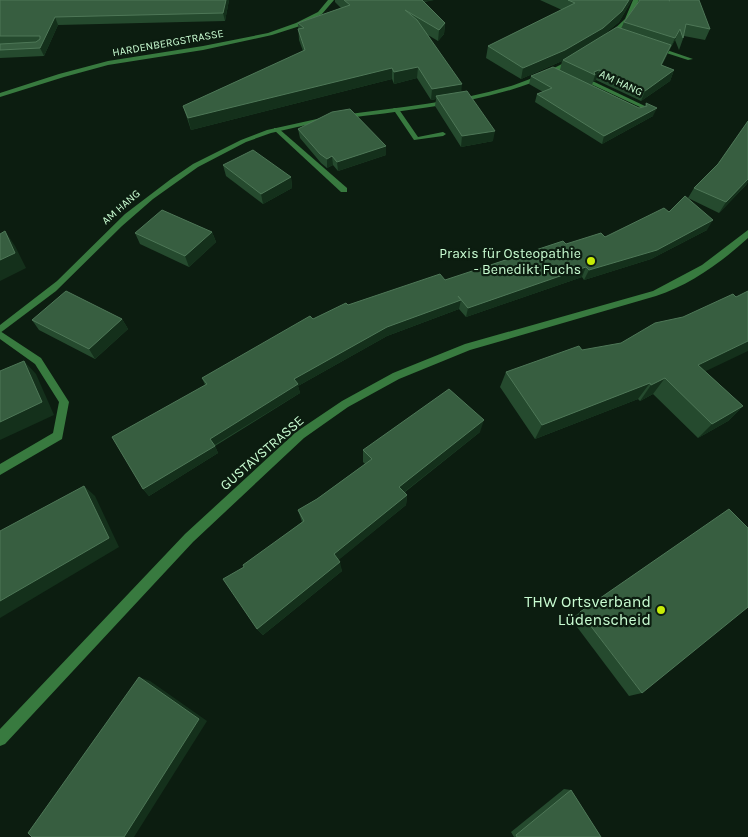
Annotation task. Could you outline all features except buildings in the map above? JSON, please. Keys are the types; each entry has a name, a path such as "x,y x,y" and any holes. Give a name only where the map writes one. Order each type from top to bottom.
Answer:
{"street":[{"name":"HARDENBERGSTRASSE","path":"0,95 56,76 114,62 205,48 270,34 315,17 331,0"},
{"path":"599,44 613,34 627,20 636,0"},
{"path":"613,34 621,37"},
{"path":"647,45 690,59"},
{"name":"AM HANG","path":"0,330 58,284 128,217 164,186 218,151 276,129 310,121 466,99 559,72 577,58"},
{"path":"559,72 569,72"},
{"name":"AM HANG","path":"577,76 644,107"},
{"name":"AM HANG","path":"579,84 639,113"},
{"path":"396,109 416,139 443,134"},
{"path":"276,129 344,190"},
{"name":"GUSTAVSTRASSE","path":"0,739 189,538 300,435 345,404 396,376 468,347 656,293 685,281 721,258 748,233"},
{"path":"0,334 38,361 64,402 58,436 0,470"}],"place":[{"name":"Praxis für Osteopathie - Benedikt Fuchs","path":"591,261"},
{"name":"THW Ortsverband Lüdenscheid","path":"661,610"}]}
